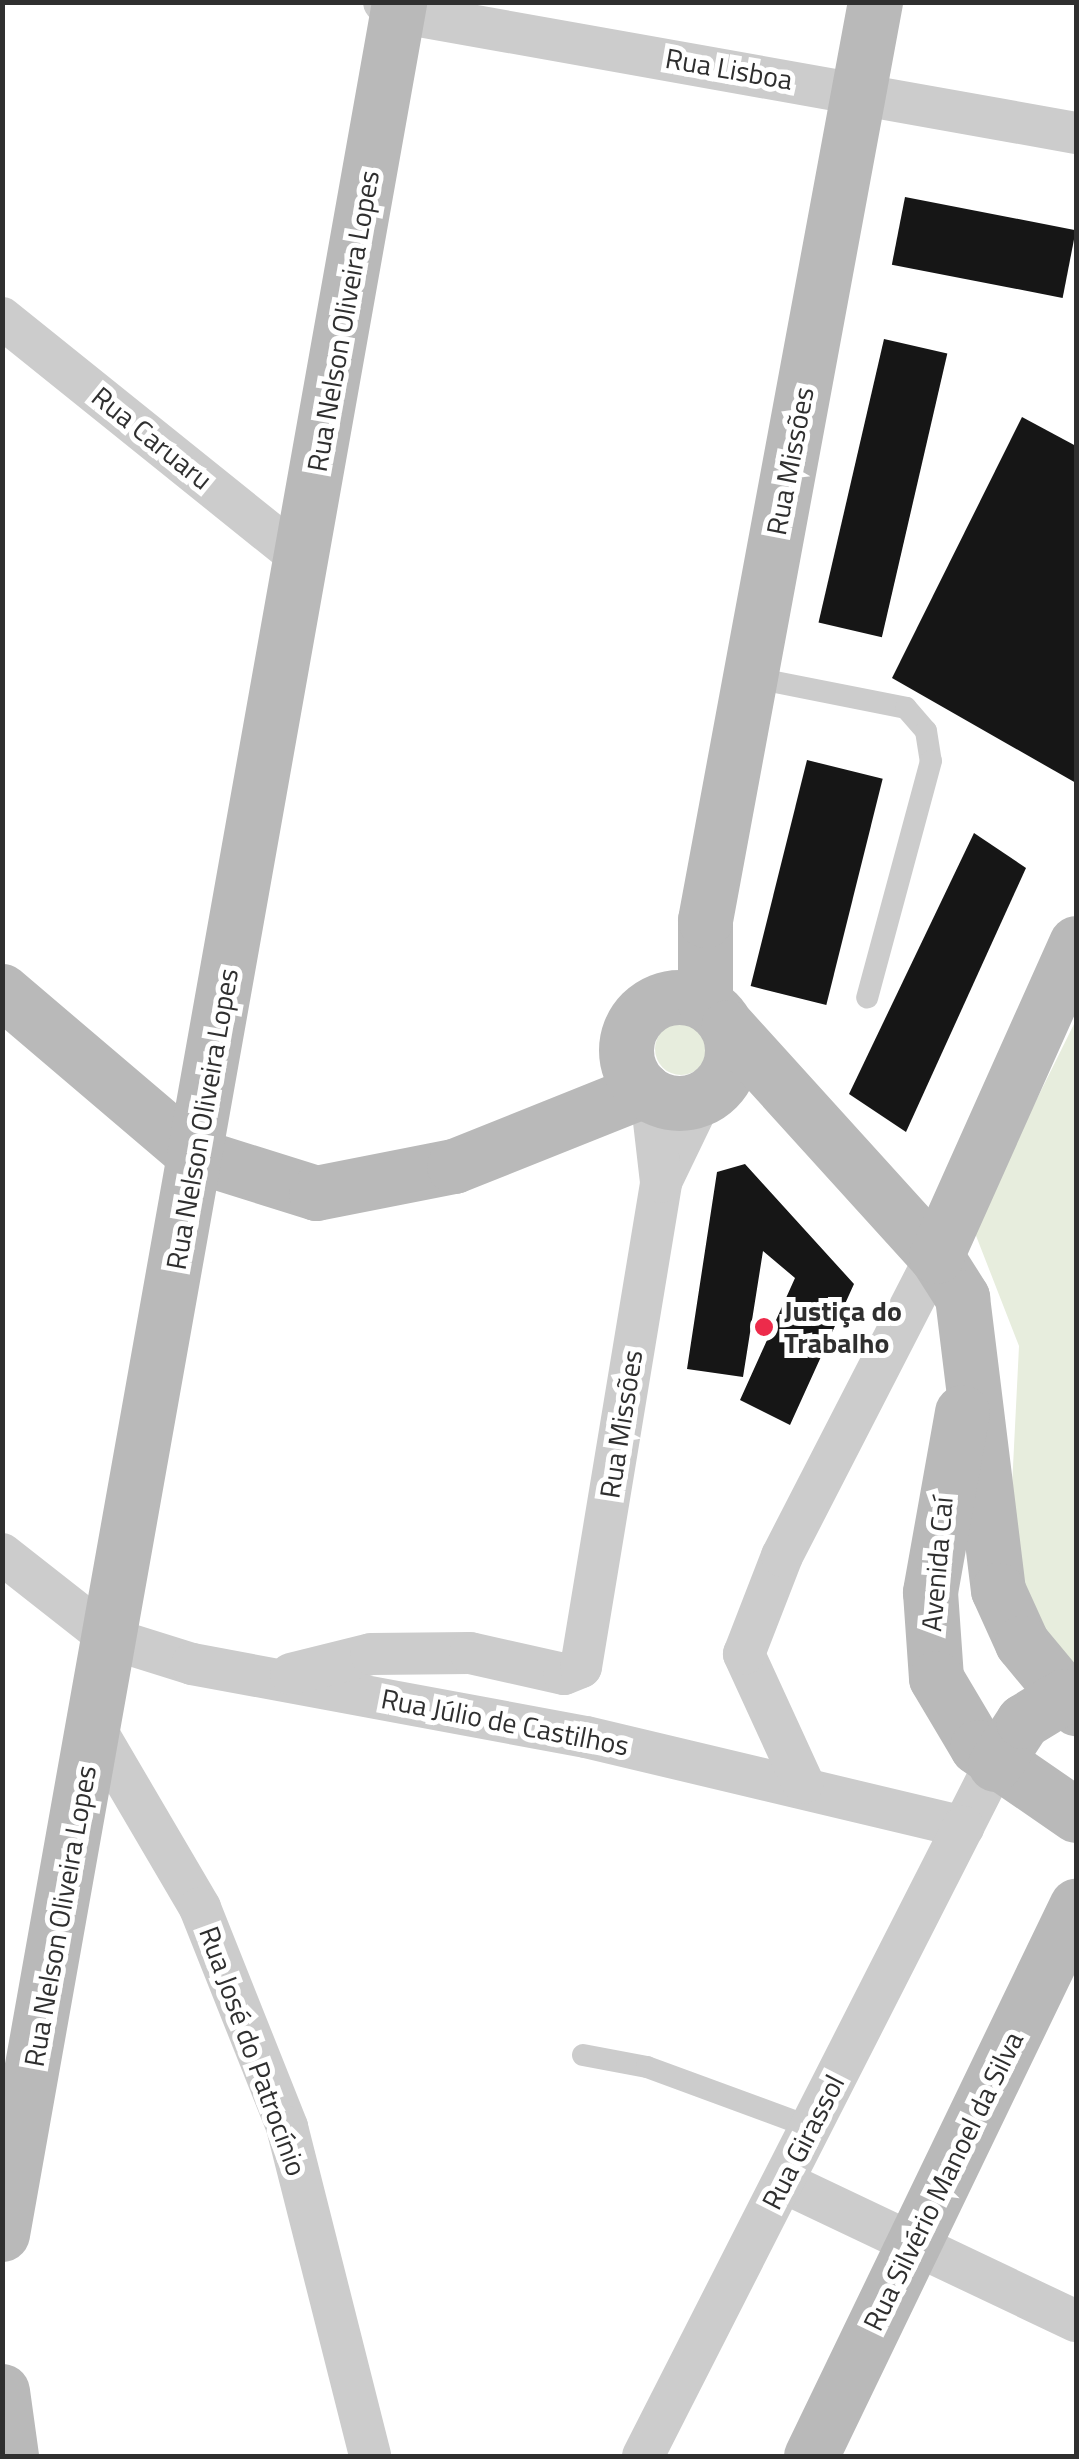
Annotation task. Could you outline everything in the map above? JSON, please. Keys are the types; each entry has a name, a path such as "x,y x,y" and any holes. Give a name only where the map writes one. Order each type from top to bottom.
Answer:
{"street":[{"name":"Rua Missões","path":"277,1678 370,1654 470,1653 564,1674 581,1667 661,1182 665,1088 730,1068 701,1009 705,920 875,2"},
{"name":"Rua Lisboa","path":"393,6 1076,133"},
{"name":"Rua Nelson Oliveira Lopes","path":"2,2234 302,559 393,6"},
{"name":"Rua Caruaru","path":"2,318 302,559"},
{"path":"803,1783 744,1654 782,1556 936,1256 1076,943"},
{"path":"2,991 195,1155 316,1193 454,1166 575,1115 665,1088 807,1120"},
{"path":"665,1088 641,1012 701,1009"},
{"name":"Avenida Caí","path":"701,1009 936,1256 962,1298 977,1372 990,1564 1022,1643 1070,1702"},
{"name":"Avenida Caí","path":"977,1372 945,1470 928,1626 950,1714 995,1764 1073,1811"},
{"name":"Rua Júlio de Castilhos","path":"2,1554 109,1638 277,1678 803,1783 963,1827"},
{"path":"963,1827 995,1764 1023,1721 1070,1702"},
{"name":"Rua José do Patrocínio","path":"94,1727 200,1908 287,2127 370,2456"},
{"name":"Rua Girassol","path":"644,2456 963,1827"},
{"name":"Rua Silvério Manoel da Silva","path":"812,2456 910,2244 1076,1906"},
{"path":"783,2182 1076,2320"},
{"path":"2,2391 12,2456"}],"lane":[{"path":"750,676 906,708 926,731 931,762 867,998"},
{"path":"582,2055 647,2067 810,2127"}],"green space":[{"path":"1076,1020 1076,1674 1034,1632 1010,1527 1019,1346 973,1228"},
{"path":"681,1023 700,1030 707,1049 700,1068 681,1075 662,1068 655,1049 662,1030"}],"building":[{"path":"905,197 1076,230 1063,298 892,265"},
{"path":"884,339 947,354 882,637 819,623"},
{"path":"1022,417 1076,446 1076,783 892,678"},
{"path":"807,760 883,779 826,1005 751,986"},
{"path":"974,833 1026,868 906,1132 849,1094"},
{"name":"Justiça do Trabalho","path":"745,1164 854,1284 790,1425 740,1400 795,1278 763,1251 743,1377 687,1369 717,1172"}],"place":[{"name":"Justiça do Trabalho","path":"764,1327"}]}
